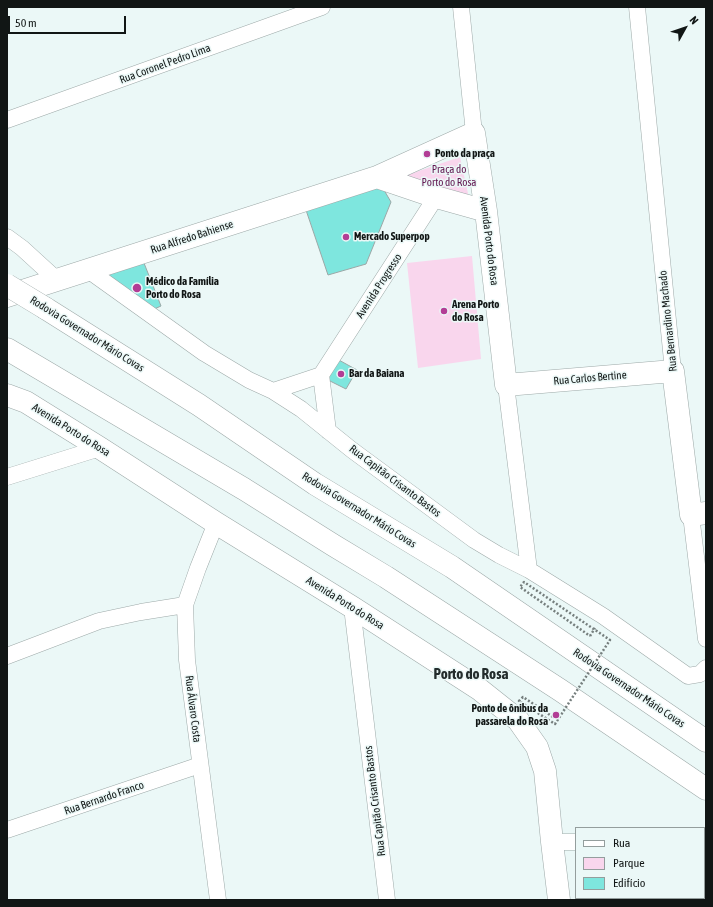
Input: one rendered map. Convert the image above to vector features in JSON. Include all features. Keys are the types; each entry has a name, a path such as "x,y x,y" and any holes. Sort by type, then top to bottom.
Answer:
{"main road":[{"name":"Rua Alfredo Bahiense","path":"7,296 377,177 474,133"},
{"name":"Avenida Porto do Rosa","path":"474,133 486,211 506,385"},
{"path":"377,177 436,197 486,211"},
{"name":"Rodovia Governador Mário Covas","path":"7,285 199,405 315,484 452,567 706,741"},
{"path":"7,349 238,485 386,577 560,690 706,789"},
{"name":"Rua Carlos Bertine","path":"506,385 673,371"},
{"name":"Rua Bernardino Machado","path":"673,371 699,514"},
{"name":"Avenida Porto do Rosa","path":"7,395 26,402 216,523 352,607 479,689 518,720 537,748 544,771 559,900"},
{"path":"386,577 443,628 559,713 706,804"},
{"path":"673,719 706,732"}],"street":[{"name":"Rua Coronel Pedro Lima","path":"7,120 322,7"},
{"name":"Avenida Porto do Rosa","path":"461,7 474,133"},
{"name":"Rua Bernardino Machado","path":"637,7 673,371"},
{"name":"Avenida Progresso","path":"321,375 436,197"},
{"path":"7,237 22,248 57,280"},
{"name":"Rua Capitão Crisanto Bastos","path":"88,270 204,353 249,380 273,391 302,409 352,450 474,540 529,570 609,620 688,676 704,675"},
{"path":"273,391 321,375 328,431"},
{"name":"Avenida Porto do Rosa","path":"506,385 529,570"},
{"path":"7,477 100,448"},
{"name":"Rua Bernardino Machado","path":"699,514 706,636"},
{"name":"Rua Álvaro Costa","path":"216,523 185,605 187,660 218,900"},
{"path":"7,656 99,621 140,612 185,605"},
{"name":"Rua Capitão Crisanto Bastos","path":"352,607 387,900"},
{"name":"Rua Bernardo Franco","path":"7,830 200,765"},
{"path":"552,842 575,842"}],"path":[{"path":"559,713 524,697 519,701 555,724 559,713 585,678 610,640 524,582 520,587 590,636"}],"green space":[{"name":"Praça do Porto do Rosa","path":"460,157 469,198 404,176"},
{"name":"Arena Porto do Rosa","path":"472,256 481,359 418,368 407,263"}],"building":[{"name":"Mercado Superpop","path":"381,185 391,202 366,264 328,275 306,210"},
{"name":"Médico da Família Porto do Rosa","path":"142,258 161,306 150,311 98,270"},
{"name":"Bar da Baiana","path":"337,359 357,370 346,389 326,379"}],"place":[{"name":"Ponto da praça","path":"427,154"},
{"name":"Mercado Superpop","path":"346,237"},
{"name":"Médico da Família Porto do Rosa","path":"137,288"},
{"name":"Arena Porto do Rosa","path":"444,311"},
{"name":"Bar da Baiana","path":"341,374"},
{"name":"Ponto de ônibus da passarela do Rosa","path":"556,715"}],"district":[{"name":"Porto do Rosa","path":"471,674"}]}
